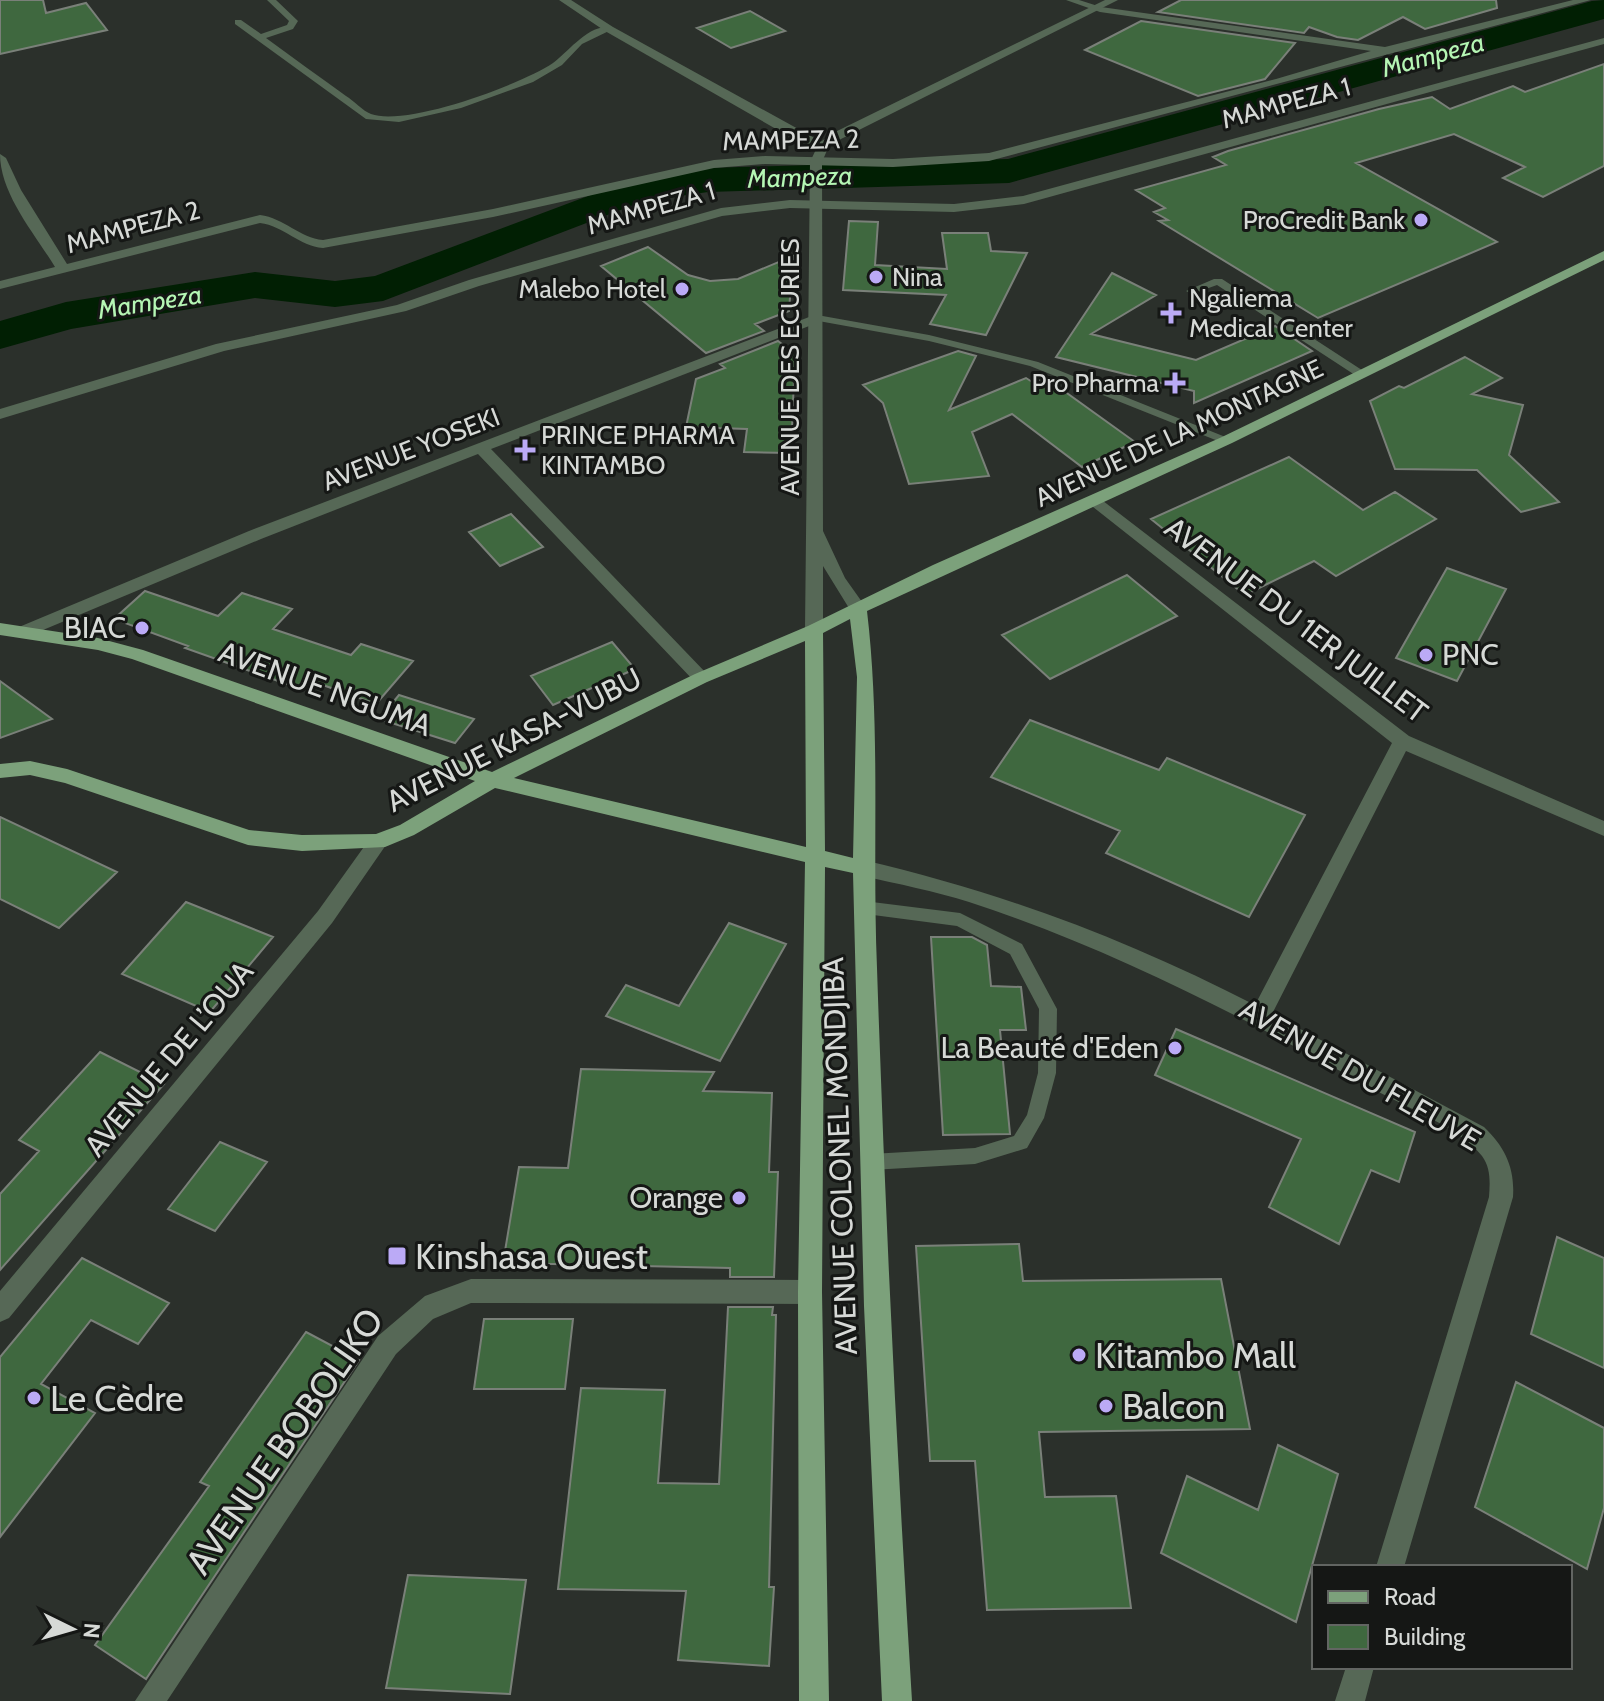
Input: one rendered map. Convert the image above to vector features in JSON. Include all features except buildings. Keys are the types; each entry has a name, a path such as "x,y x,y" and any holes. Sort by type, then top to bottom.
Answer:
{"main road":[{"name":"AVENUE DE LA MONTAGNE","path":"858,609 1227,440 1604,255"},
{"name":"AVENUE KASA-VUBU","path":"0,771 30,768 67,776 248,837 302,843 378,842 407,830 493,780 701,678 858,609"},
{"name":"AVENUE COLONEL MONDJIBA","path":"858,609 867,714 863,868 871,1162 897,1701"},
{"name":"AVENUE NGUMA","path":"0,629 98,644 137,654 493,780 863,868"},
{"name":"AVENUE COLONEL MONDJIBA","path":"814,630 810,1292 814,1701"}],"street":[{"path":"564,0 609,29 808,142 823,146 837,136 1113,0"},
{"name":"MAMPEZA 2","path":"0,285 260,219 279,221 314,244 330,244 493,213 699,166 765,160 816,166 989,157 1280,81 1385,50 1586,0"},
{"name":"MAMPEZA 1","path":"0,414 221,347 401,308 721,212 760,205 817,202 954,208 1024,200 1604,41"},
{"name":"AVENUE DES ECURIES","path":"814,630 816,166 823,146"},
{"path":"0,158 15,190 64,270"},
{"path":"0,192 15,190"},
{"name":"AVENUE YOSEKI","path":"25,631 255,535 817,318"},
{"path":"481,448 701,678"},
{"name":"AVENUE DU 1ER JUILLET","path":"1094,499 1402,741 1604,829"},
{"name":"AVENUE DES ECURIES","path":"815,527 837,579 858,609"},
{"path":"1260,1016 1402,741"},
{"name":"AVENUE DE L’OUA","path":"0,1310 325,917 378,842"},
{"name":"AVENUE DU FLEUVE","path":"863,868 972,894 1212,991 1476,1134 1496,1154 1503,1174 1501,1197 1391,1565"},
{"name":"AVENUE BOBOLIKO","path":"150,1701 387,1345 421,1311 442,1297 471,1291 810,1292"},
{"path":"1350,1701 1359,1669"}],"lane":[{"path":"259,38 290,27 294,21 271,0"},
{"path":"1070,0 1100,9 1385,50"},
{"path":"238,22 369,117 399,119 458,106 530,80 559,63 579,42 609,29"},
{"path":"1192,291 1218,281 1362,374"},
{"path":"817,318 929,338 1034,364 1227,440"},
{"path":"864,908 960,920 1016,949 1048,1009 1047,1073 1035,1118 1020,1142 975,1156 871,1162"}],"waterway":[{"name":"Mampeza","path":"0,335 66,316 255,285 335,294 383,288 636,190 708,180 1009,171 1604,8"}],"place":[{"name":"ProCredit Bank","path":"1421,220"},
{"name":"Nina","path":"876,277"},
{"name":"Malebo Hotel","path":"682,289"},
{"name":"Ngaliema Medical Center","path":"1171,313"},
{"name":"Pro Pharma","path":"1175,383"},
{"name":"PRINCE PHARMA KINTAMBO","path":"525,450"},
{"name":"BIAC","path":"142,628"},
{"name":"PNC","path":"1426,655"},
{"name":"La Beauté d'Eden","path":"1175,1048"},
{"name":"Orange","path":"739,1198"},
{"name":"Kinshasa Ouest","path":"397,1256"},
{"name":"Kitambo Mall","path":"1079,1355"},
{"name":"Le Cèdre","path":"34,1398"},
{"name":"Balcon","path":"1106,1406"}]}
